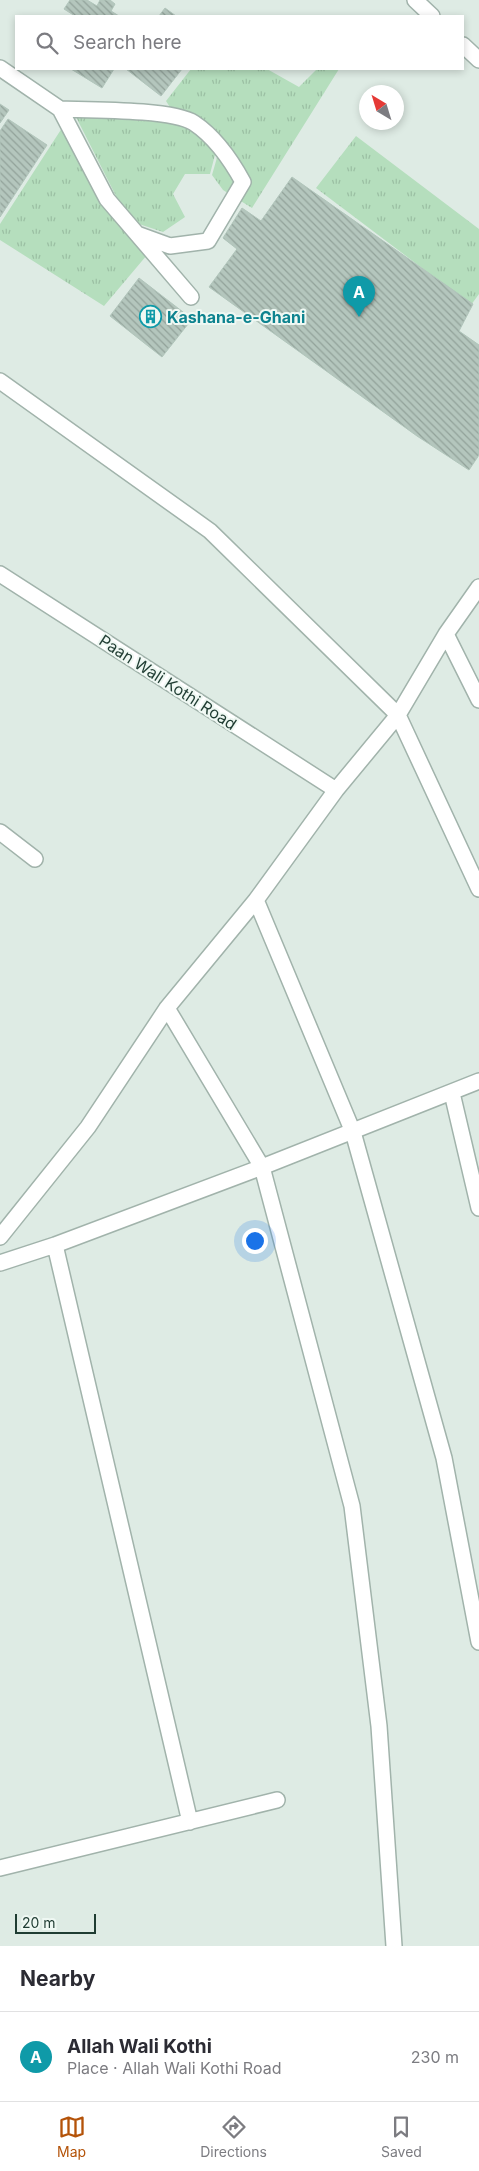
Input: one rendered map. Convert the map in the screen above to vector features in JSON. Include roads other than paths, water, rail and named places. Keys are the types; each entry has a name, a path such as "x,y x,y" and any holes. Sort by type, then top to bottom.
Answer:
{"street":[{"path":"415,0 431,15"},
{"path":"464,45 479,60"},
{"path":"0,68 60,109 107,199 191,297"},
{"path":"60,109 170,115 193,122 210,136 234,164 243,182 208,241 170,246 137,234"},
{"path":"0,381 210,531 398,716 479,889"},
{"name":"Paan Wali Kothi Road","path":"0,574 336,790"},
{"path":"0,1237 88,1127 167,1008 256,900 336,790 398,716 446,634 479,587"},
{"path":"446,634 479,700"},
{"path":"0,832 35,859"},
{"path":"256,900 353,1132 444,1458 479,1642"},
{"path":"167,1008 262,1167 352,1506 379,1726 394,1946"},
{"path":"0,1263 55,1245 262,1167 479,1081"},
{"path":"452,1093 479,1208"},
{"path":"55,1245 190,1822"},
{"path":"0,1868 277,1800"}],"place":[{"name":"Kashana-e-Ghani","path":"151,317"},
{"name":"Allah Wali Kothi","path":"359,317"}]}
